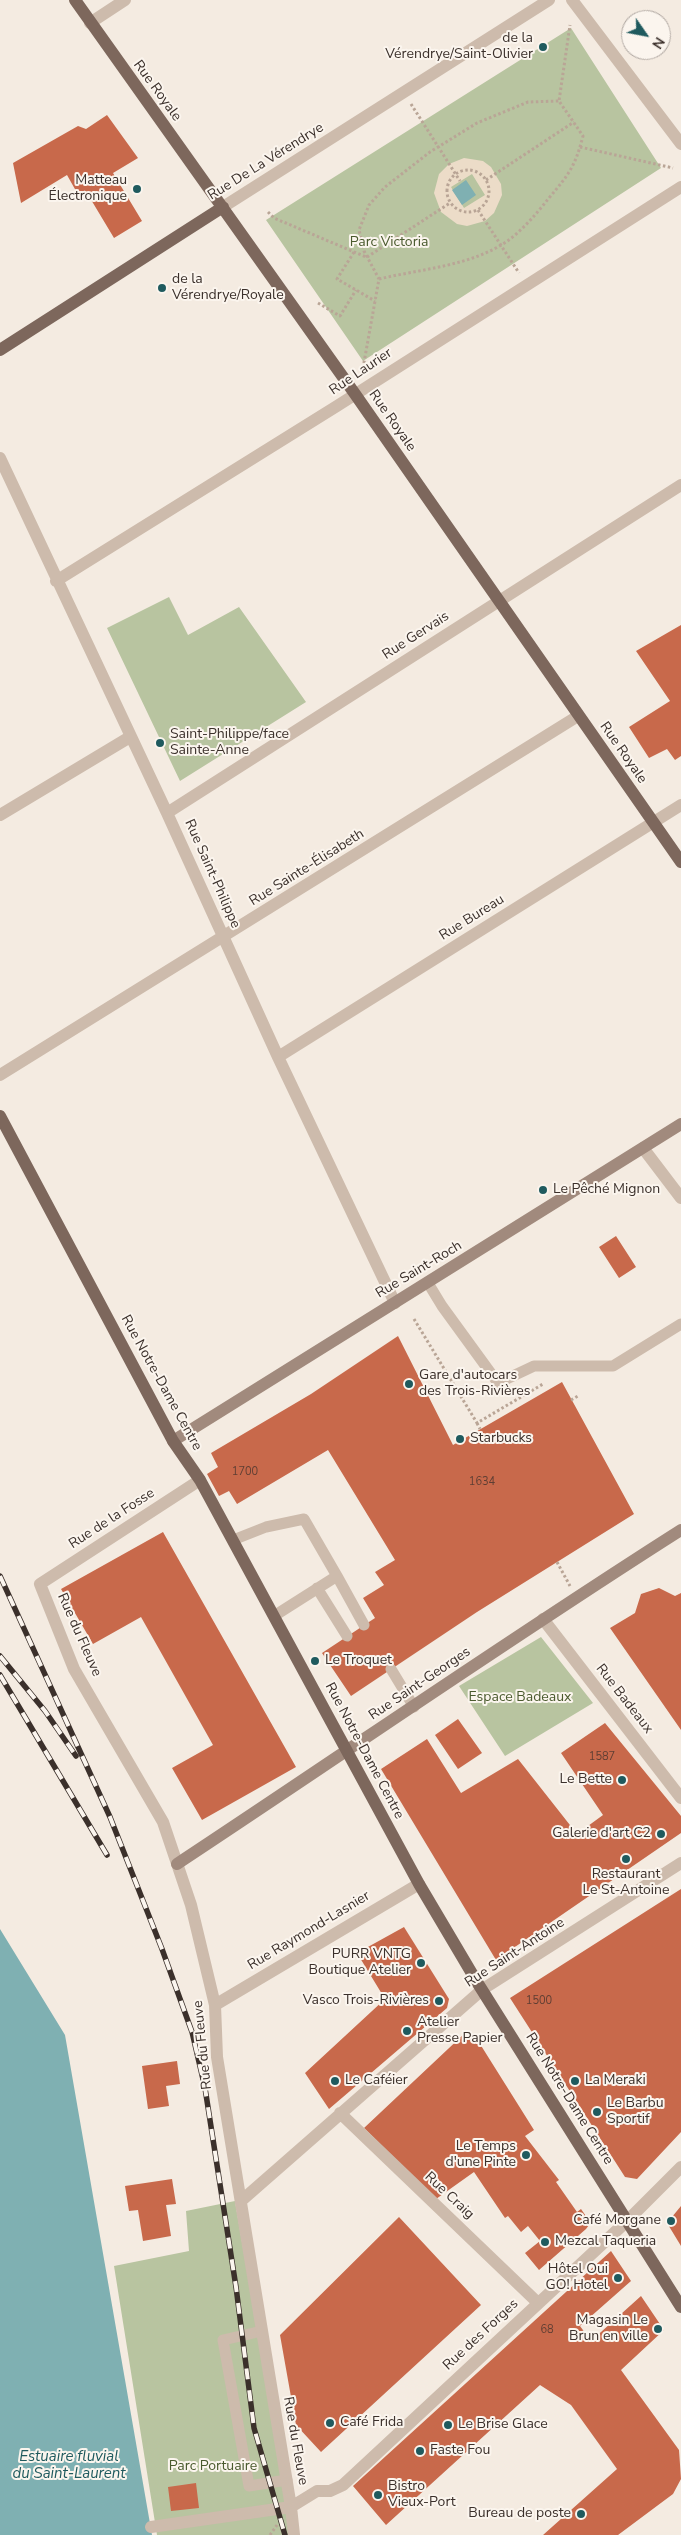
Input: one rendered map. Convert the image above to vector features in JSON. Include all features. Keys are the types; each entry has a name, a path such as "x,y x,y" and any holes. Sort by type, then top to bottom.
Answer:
{"main road":[{"name":"Rue Royale","path":"75,0 355,394 681,862"},
{"name":"Rue De La Vérendrye","path":"0,350 223,207"},
{"name":"Rue Notre-Dame Centre","path":"0,1116 173,1441 200,1480 419,1884 681,2307"}],"street":[{"path":"90,23 125,0"},
{"name":"Rue De La Vérendrye","path":"223,207 549,0"},
{"path":"572,0 681,144"},
{"name":"Rue Laurier","path":"56,581 681,187"},
{"name":"Rue Saint-Philippe","path":"0,458 56,581 167,813 278,1057 395,1303"},
{"name":"Rue Gervais","path":"167,813 681,485"},
{"name":"Rue Sainte-Élisabeth","path":"0,1075 224,938 578,716"},
{"path":"0,815 130,737"},
{"name":"Rue Bureau","path":"278,1057 681,805"},
{"name":"Rue Saint-Roch","path":"173,1441 681,1124"},
{"path":"643,1148 681,1198"},
{"name":"Rue de la Fosse","path":"40,1584 200,1480"},
{"name":"Rue Saint-Georges","path":"177,1864 347,1752 542,1618 681,1530"},
{"name":"Rue du Fleuve","path":"40,1584 74,1669 163,1822 191,1905 215,2005 217,2057 287,2480 294,2535"},
{"name":"Rue Badeaux","path":"542,1618 681,1798"},
{"name":"Rue Saint-Antoine","path":"241,2201 483,1989 681,1863"},
{"name":"Rue Raymond-Lasnier","path":"215,2005 419,1884"},
{"name":"Rue Craig","path":"340,2113 538,2302"},
{"name":"Rue des Forges","path":"291,2507 317,2491 336,2489 348,2480 626,2221 681,2167"},
{"path":"150,2527 291,2507"}],"lane":[{"path":"428,1283 442,1306 498,1383 534,1366 614,1366 681,1324"},
{"path":"233,1540 266,1527 304,1519 364,1625"},
{"path":"274,1616 337,1576"},
{"path":"317,1588 347,1636"},
{"path":"391,1669 414,1706"},
{"path":"262,2331 223,2340 249,2486 287,2480"}],"path":[{"path":"379,279 447,265 480,255 506,242 539,211 574,167 583,136 559,101 571,22"},
{"path":"404,93 460,181"},
{"path":"363,368 379,279 367,257 359,230 369,205 385,187 438,147 477,123 528,102 559,101"},
{"path":"486,180 574,122"},
{"path":"580,147 673,168"},
{"path":"462,170 476,171 486,180 489,186 488,199 478,210 460,211 450,203 446,190 455,173 462,170"},
{"path":"367,257 450,203"},
{"path":"478,210 526,284"},
{"path":"268,212 274,218 367,257"},
{"path":"354,252 337,279 375,301"},
{"path":"318,303 340,316 356,290"},
{"path":"414,1319 480,1429"},
{"path":"477,1423 543,1384"},
{"path":"571,1400 578,1396"},
{"path":"557,1562 576,1596"}],"green space":[{"name":"Parc Victoria","path":"571,28 661,168 363,361 266,220"},
{"path":"169,597 188,635 239,607 306,702 180,781 107,628"},
{"name":"Espace Badeaux","path":"541,1637 593,1703 505,1756 459,1686"},
{"name":"Parc Portuaire","path":"235,2201 292,2535 157,2535 114,2266 189,2251 186,2211"}],"shaded area":[{"path":"464,158 483,161 491,167 501,184 502,195 494,213 485,221 467,226 457,224 441,212 434,193 439,174 449,164","holes":["472,174 485,195 464,208 451,187"]}],"water":[{"path":"466,180 476,195 462,205 452,190"},
{"name":"Estuaire fluvial du Saint-Laurent","path":"0,1929 65,2035 152,2535 0,2535"}],"building":[{"path":"107,115 138,158 113,173 142,221 114,238 87,193 80,198 67,175 21,203 13,163 78,126 86,129"},
{"path":"681,625 681,756 675,760 667,749 649,758 629,727 670,701 636,651"},
{"path":"616,1236 636,1267 619,1278 599,1247"},
{"path":"398,1336 453,1445 562,1382 634,1514 477,1612 351,1696 322,1653 375,1618 363,1598 384,1585 375,1572 395,1560 328,1450 237,1504 229,1491 219,1496 207,1474 218,1467 211,1453 311,1394"},
{"path":"163,1532 296,1767 202,1820 172,1768 213,1745 141,1617 93,1644 61,1589"},
{"path":"659,1588 675,1596 681,1593 681,1730 610,1628 635,1613 641,1594"},
{"path":"458,1719 482,1753 458,1769 435,1735"},
{"path":"605,1723 681,1816 681,1833 496,1960 381,1769 427,1739 461,1793 518,1759 577,1834 603,1815 561,1753"},
{"path":"681,1889 681,2132 637,2179 625,2177 510,1998"},
{"path":"404,1927 449,1999 447,2008 329,2109 305,2073 385,1999 357,1953"},
{"path":"465,2033 475,2036 534,2130 525,2136 559,2180 556,2182 577,2212 581,2209 588,2219 589,2225 586,2229 539,2270 525,2253 540,2241 528,2226 521,2232 508,2216 505,2218 474,2172 436,2199 364,2128"},
{"path":"177,2061 180,2084 166,2086 169,2106 148,2109 142,2066"},
{"path":"172,2179 176,2204 166,2205 171,2236 143,2241 138,2210 129,2211 125,2186"},
{"path":"681,2206 681,2246 667,2223"},
{"path":"399,2217 481,2305 321,2452 296,2425 280,2335"},
{"path":"611,2251 631,2281 580,2326 591,2341 641,2296 664,2330 621,2370 679,2450 681,2479 673,2494 618,2535 543,2535 617,2469 571,2405 540,2385 386,2525 353,2486"},
{"path":"196,2483 199,2508 171,2511 168,2487"}],"railway":[{"path":"0,1576 110,1817 162,1949 192,2032 205,2088 236,2287 254,2428 285,2535"},
{"path":"0,1656 45,1711 76,1756"},
{"path":"0,1675 107,1855"}],"place":[{"name":"de la Vérendrye/Saint-Olivier","path":"543,47"},
{"name":"Matteau Électronique","path":"137,189"},
{"name":"de la Vérendrye/Royale","path":"162,288"},
{"name":"Saint-Philippe/face Sainte-Anne","path":"160,743"},
{"name":"Le Pêché Mignon","path":"543,1190"},
{"name":"Gare d'autocars des Trois-Rivières","path":"409,1384"},
{"name":"Starbucks","path":"460,1439"},
{"name":"Le Troquet","path":"315,1661"},
{"name":"Le Bette","path":"622,1780"},
{"name":"Galerie d'art C2","path":"661,1834"},
{"name":"Restaurant Le St-Antoine","path":"626,1859"},
{"name":"PURR VNTG Boutique Atelier","path":"421,1963"},
{"name":"Vasco Trois-Rivières","path":"439,2001"},
{"name":"Atelier Presse Papier","path":"407,2031"},
{"name":"Le Caféier","path":"335,2081"},
{"name":"La Meraki","path":"575,2081"},
{"name":"Le Barbu Sportif","path":"597,2112"},
{"name":"Le Temps d'une Pinte","path":"526,2155"},
{"name":"Café Morgane","path":"671,2221"},
{"name":"Mezcal Taqueria","path":"545,2242"},
{"name":"Hôtel Oui GO! Hotel","path":"618,2278"},
{"name":"Magasin Le Brun en ville","path":"658,2329"},
{"name":"Café Frida","path":"330,2423"},
{"name":"Le Brise Glace","path":"448,2425"},
{"name":"Faste Fou","path":"420,2451"},
{"name":"Bistro Vieux-Port","path":"378,2495"},
{"name":"Bureau de poste","path":"581,2514"}]}
